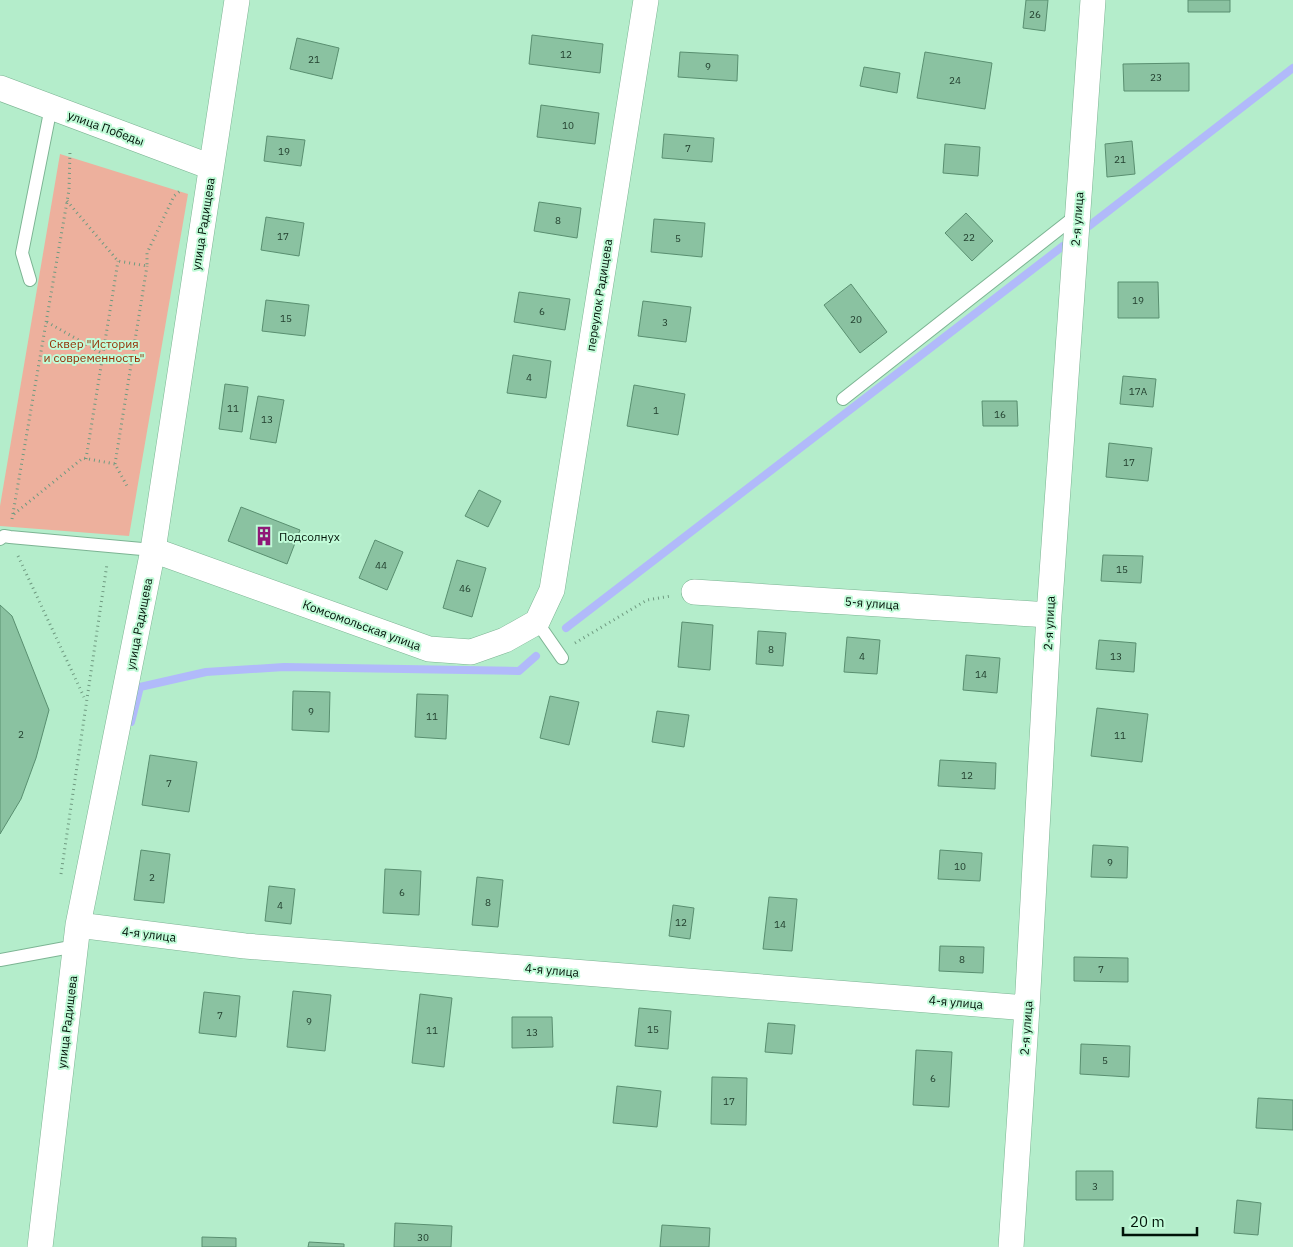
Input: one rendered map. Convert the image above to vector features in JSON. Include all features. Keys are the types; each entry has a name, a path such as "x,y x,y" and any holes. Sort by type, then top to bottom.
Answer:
{"street":[{"name":"улица Радищева","path":"40,1247 77,936 153,550 236,0"},
{"name":"переулок Радищева","path":"537,622 552,590 646,0"},
{"name":"2-я улица","path":"1012,1247 1049,615 1093,0"},
{"name":"улица Победы","path":"0,88 211,167"},
{"name":"Комсомольская улица","path":"153,550 430,649 471,652 505,640 537,622"},
{"name":"5-я улица","path":"694,592 1049,615"},
{"name":"4-я улица","path":"77,936 245,946 1027,1008"}],"lane":[{"path":"30,280 22,253 51,107"},
{"path":"843,399 1077,215"},
{"path":"5,538 153,550"},
{"path":"537,622 560,655"},
{"path":"0,960 77,936"}],"path":[{"path":"70,150 69,190 47,322 13,515 5,538 84,697"},
{"path":"127,486 115,464 147,266 147,253 174,196 180,190"},
{"path":"67,201 118,261 147,266"},
{"path":"86,459 118,261"},
{"path":"47,322 103,354"},
{"path":"13,515 83,458 115,464"},
{"path":"60,882 110,546"},
{"path":"560,655 647,600 694,592"}],"green space":[{"name":"Сквер \"История и современность\"","path":"60,154 188,194 129,536 0,526 0,506"}],"building":[{"path":"1026,0 1048,0 1045,31 1023,28"},
{"path":"1188,0 1230,0 1230,12 1188,12"},
{"path":"532,35 603,44 600,73 529,64"},
{"path":"297,38 339,48 332,79 290,69"},
{"path":"680,52 738,55 737,81 678,77"},
{"path":"925,52 992,63 985,109 917,98"},
{"path":"1189,63 1189,91 1124,91 1123,64"},
{"path":"864,67 900,73 897,93 860,86"},
{"path":"541,105 599,113 595,144 537,137"},
{"path":"664,134 714,138 712,162 662,158"},
{"path":"267,136 305,140 301,166 264,161"},
{"path":"1132,141 1135,174 1107,177 1105,144"},
{"path":"945,144 980,147 978,176 943,173"},
{"path":"539,202 581,208 577,238 534,231"},
{"path":"966,213 993,241 972,261 945,233"},
{"path":"266,217 304,223 299,256 261,250"},
{"path":"654,219 705,223 702,257 651,252"},
{"path":"1118,282 1158,282 1159,318 1118,318"},
{"path":"851,284 887,332 860,353 824,305"},
{"path":"519,292 570,299 565,330 514,322"},
{"path":"266,300 309,305 305,336 262,331"},
{"path":"643,301 691,307 686,342 638,336"},
{"path":"513,355 551,361 546,398 507,393"},
{"path":"1123,376 1156,379 1153,407 1120,404"},
{"path":"225,384 248,387 242,432 219,429"},
{"path":"634,385 685,394 678,435 627,426"},
{"path":"258,396 284,400 276,443 250,439"},
{"path":"982,401 1017,401 1018,426 983,426"},
{"path":"1109,443 1152,448 1148,481 1106,477"},
{"path":"479,490 501,501 488,527 465,516"},
{"name":"Подсолнух","path":"241,507 300,530 287,564 228,541"},
{"path":"375,540 403,552 387,590 359,578"},
{"path":"1103,555 1143,556 1141,583 1101,581"},
{"path":"457,560 486,568 472,617 443,608"},
{"path":"0,605 12,616 49,710 36,758 21,799 0,834"},
{"path":"682,622 713,625 710,670 678,667"},
{"path":"758,631 786,633 783,666 756,664"},
{"path":"847,637 880,640 877,674 844,672"},
{"path":"1099,640 1136,643 1134,672 1096,669"},
{"path":"966,655 1000,658 997,693 963,690"},
{"path":"293,691 330,692 329,732 292,730"},
{"path":"417,694 448,695 446,739 415,737"},
{"path":"550,696 579,702 569,745 540,738"},
{"path":"1097,708 1148,714 1142,762 1091,756"},
{"path":"657,711 689,715 684,747 652,742"},
{"path":"150,755 197,762 189,812 142,805"},
{"path":"940,760 996,763 995,789 938,786"},
{"path":"1093,845 1128,847 1127,878 1091,877"},
{"path":"141,850 170,854 164,903 134,900"},
{"path":"940,850 982,853 980,881 938,879"},
{"path":"385,869 421,871 419,915 383,913"},
{"path":"477,877 503,880 498,927 472,925"},
{"path":"269,886 295,889 291,924 265,921"},
{"path":"769,897 797,899 792,951 763,949"},
{"path":"673,905 694,908 690,939 669,936"},
{"path":"940,946 984,947 983,973 939,971"},
{"path":"1074,957 1128,958 1128,982 1074,981"},
{"path":"293,991 331,995 325,1051 287,1047"},
{"path":"204,992 240,996 236,1037 199,1033"},
{"path":"420,994 452,998 444,1067 412,1063"},
{"path":"639,1008 671,1011 668,1049 635,1046"},
{"path":"512,1017 552,1017 553,1047 512,1048"},
{"path":"768,1023 795,1025 792,1054 765,1052"},
{"path":"1081,1044 1130,1046 1129,1077 1080,1074"},
{"path":"916,1050 952,1052 949,1107 913,1105"},
{"path":"712,1077 747,1078 746,1125 711,1124"},
{"path":"617,1086 661,1091 657,1127 613,1123"},
{"path":"1258,1098 1293,1100 1293,1130 1256,1128"},
{"path":"1076,1171 1113,1171 1113,1200 1076,1200"},
{"path":"1237,1200 1261,1203 1258,1235 1234,1233"},
{"path":"395,1223 452,1226 451,1247 394,1247"},
{"path":"662,1225 710,1228 709,1247 660,1247"},
{"path":"202,1237 236,1238 236,1247 202,1247"},
{"path":"309,1242 344,1244 344,1247 308,1247"}],"waterway":[{"path":"1089,226 1293,68"},
{"path":"566,628 1063,246"},
{"path":"131,722 140,687 206,672 284,667 519,671 536,656"}],"place":[{"name":"Подсолнух","path":"264,536"}]}
